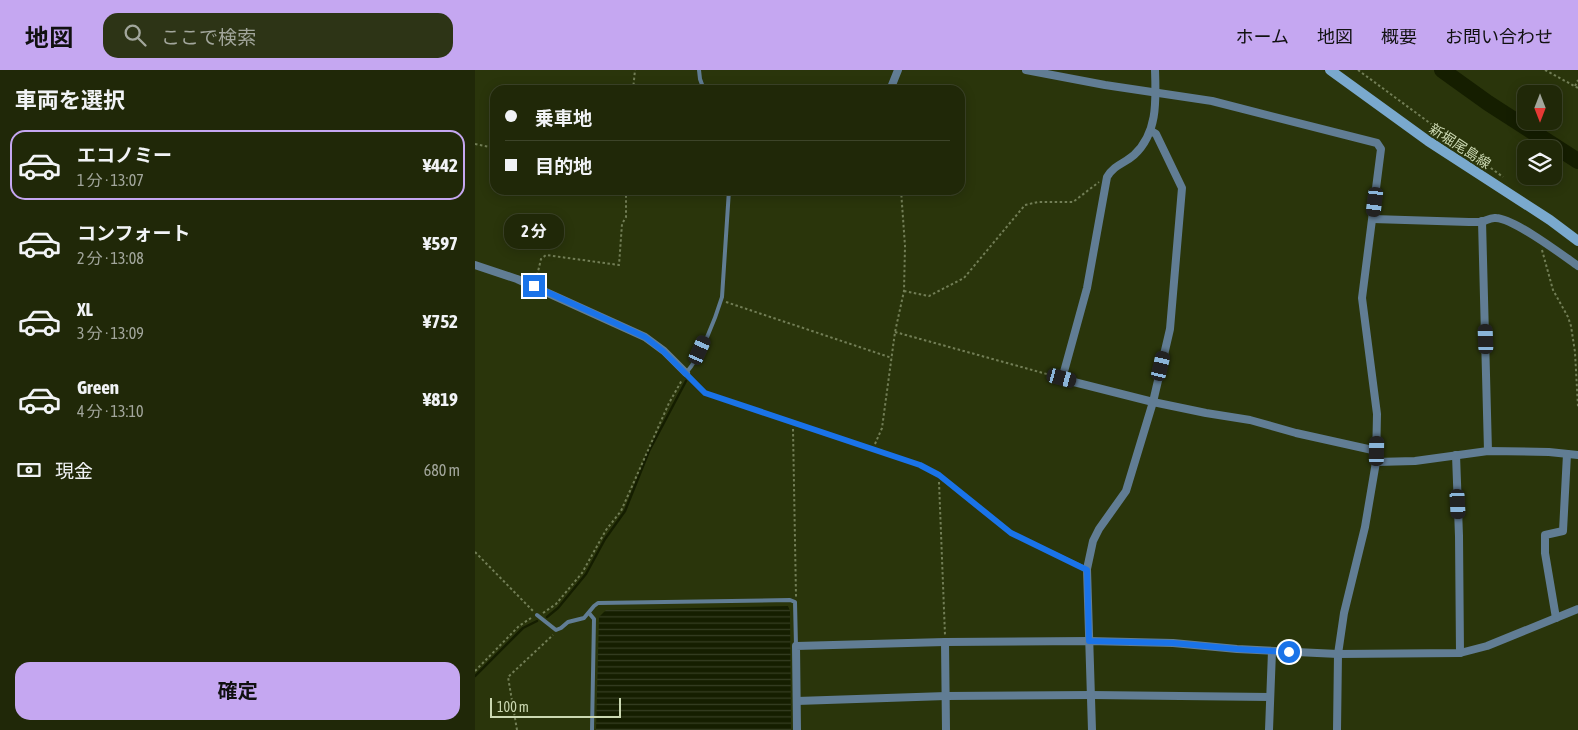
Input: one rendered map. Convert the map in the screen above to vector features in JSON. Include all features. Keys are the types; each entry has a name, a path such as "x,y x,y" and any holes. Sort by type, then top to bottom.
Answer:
{"main road":[{"name":"新堀尾島線","path":"1331,70 1428,141 1577,238"}],"street":[{"path":"892,85 898,70"},
{"path":"1026,70 1105,85 1212,101 1377,143 1381,149 1362,298 1377,414 1377,451 1365,527 1344,613 1338,654 1337,730"},
{"path":"1155,70 1156,97 1151,131 1134,155 1113,168 1107,177 1087,288 1062,378 1153,402 1250,420 1296,433 1377,451"},
{"path":"1092,730 1087,570 1093,541 1099,529 1126,491 1153,402 1170,329 1182,188 1156,134 1151,131"},
{"path":"1373,219 1482,222 1490,218 1505,220 1541,240 1578,266"},
{"path":"1482,222 1488,451"},
{"path":"475,265 534,286 645,337 686,373"},
{"path":"1376,462 1415,461 1488,451 1530,451 1578,455"},
{"path":"1556,618 1545,553 1545,535 1563,531 1567,454"},
{"path":"1456,455 1460,653"},
{"path":"797,730 796,646 1089,641 1173,643 1338,654 1460,653 1487,646 1578,609"},
{"path":"945,642 947,730"},
{"path":"1269,730 1272,651"},
{"path":"797,702 946,696 1270,697"}],"lane":[{"path":"699,70 702,85"},
{"path":"729,195 721,300 693,364 686,373 705,393 920,465 939,475 1011,533 1087,570"},
{"path":"537,615 556,630 568,622 584,618 598,603 790,600 795,602 796,646"},
{"path":"589,613 593,619 592,730"}],"path":[{"path":"634,85 635,70"},
{"path":"1358,70 1493,170"},
{"path":"1545,70 1578,88"},
{"path":"1575,86 1578,80"},
{"path":"475,144 490,147"},
{"path":"904,291 929,296 963,278 1025,205 1038,202 1073,202 1099,181 1107,177"},
{"path":"534,286 541,259 546,255 619,265 622,224 626,217 627,195"},
{"path":"873,448 882,428 895,332 904,291 905,246 901,195"},
{"path":"1541,240 1543,258 1553,290 1568,317 1572,331 1578,407"},
{"path":"721,300 892,358"},
{"path":"895,332 1062,378"},
{"path":"475,671 526,620 549,610 556,604 582,573 606,530 621,511 669,403 686,373"},
{"path":"793,422 795,602"},
{"path":"939,475 945,642"},
{"path":"475,552 537,615"},
{"path":"517,730 508,677 556,630"}],"shaded area":[{"path":"788,606 790,611 791,730 596,730 599,617 606,610"}],"waterway":[{"path":"1442,70 1488,103 1578,161"},
{"path":"547,617 558,608 586,574 605,539 625,511 649,451 686,381"},
{"path":"475,676 523,628 537,621"}],"route":[{"path":"534,286 645,337 663,351 705,393 873,448 920,465 939,475 1011,533 1087,570 1089,641 1173,643 1289,652"}]}
